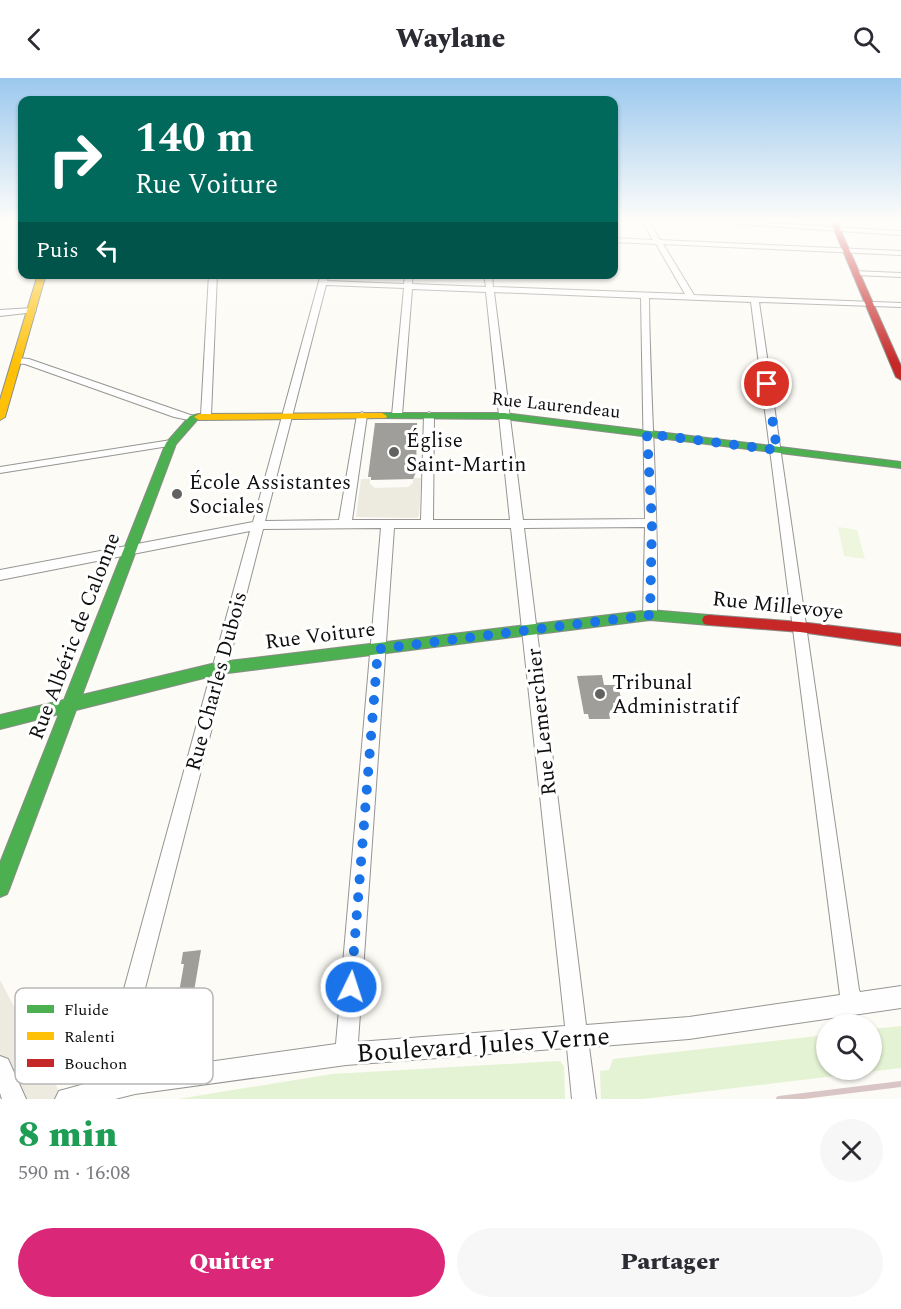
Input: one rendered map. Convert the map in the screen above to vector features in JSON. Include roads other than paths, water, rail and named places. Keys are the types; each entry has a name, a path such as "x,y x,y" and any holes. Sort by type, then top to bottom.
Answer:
{"street":[{"path":"674,268 691,297"},
{"path":"853,268 901,377"},
{"path":"856,273 901,275"},
{"path":"0,417 41,279"},
{"path":"17,361 26,361 178,415 200,417 212,333 213,279"},
{"path":"324,279 408,286 901,305"},
{"name":"Rue Charles Dubois","path":"135,988 324,279"},
{"path":"397,415 409,279"},
{"name":"Rue Lemerchier","path":"489,279 584,1099"},
{"path":"645,295 647,434 652,523 650,615"},
{"path":"755,300 849,990 854,1005"},
{"path":"0,314 32,310"},
{"path":"345,524 362,415"},
{"path":"427,524 429,415"},
{"name":"Rue Laurendeau","path":"200,417 504,416 901,465"},
{"name":"Rue Albéric de Calonne","path":"0,887 171,443 200,417"},
{"path":"0,471 171,443"},
{"path":"0,575 258,525 652,523"},
{"path":"346,1054 388,524"},
{"name":"Rue Millevoye","path":"650,615 800,627 901,640"},
{"name":"Rue Voiture","path":"0,722 220,668 650,615"},
{"name":"Boulevard Jules Verne","path":"213,1073 346,1054 689,1028 901,998"},
{"path":"0,1067 14,1099"},
{"name":"Rue Charles Dubois","path":"108,1088 109,1084"},
{"name":"Boulevard Jules Verne","path":"67,1099 108,1088 136,1084"}],"railway":[{"path":"779,1099 901,1084"}],"place":[{"name":"Église Saint-Martin","path":"394,452"},
{"name":"École Assistantes Sociales","path":"177,494"},
{"name":"Tribunal Administratif","path":"600,694"}]}
